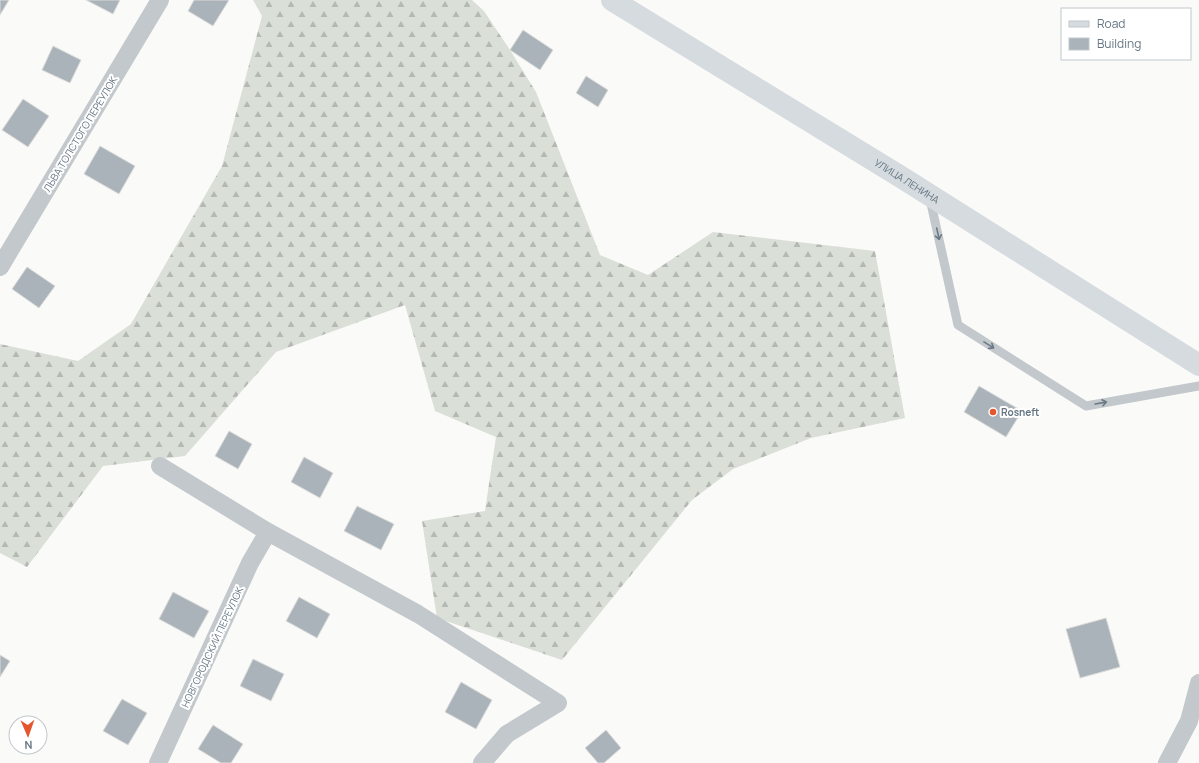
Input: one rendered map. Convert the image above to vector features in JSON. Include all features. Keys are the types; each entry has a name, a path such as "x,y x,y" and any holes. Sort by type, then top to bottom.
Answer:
{"main road":[{"name":"УЛИЦА ЛЕНИНА","path":"612,0 1199,365"}],"street":[{"name":"ЛЬВА ТОЛСТОГО ПЕРЕУЛОК","path":"0,267 160,0"},
{"path":"160,466 268,532 418,614 558,703 507,734 482,763"},
{"name":"НОВГОРОДСКИЙ ПЕРЕУЛОК","path":"158,763 250,563 268,532"},
{"path":"1167,763 1189,721 1199,684"}],"lane":[{"path":"929,196 958,325 1086,406 1199,386"}],"green space":[{"path":"253,0 472,0 484,11 536,92 600,255 648,275 713,232 875,251 905,418 811,438 733,469 692,500 562,660 437,618 422,521 485,511 496,437 435,411 405,305 276,352 185,456 103,466 27,567 0,553 0,344 78,361 131,324 222,166 262,16"}],"building":[{"path":"0,0 9,0 0,15"},
{"path":"86,0 120,0 113,14"},
{"path":"194,0 229,0 213,26 188,11"},
{"path":"523,30 553,50 540,70 510,50"},
{"path":"53,46 81,60 70,83 42,70"},
{"path":"586,76 608,90 598,107 576,93"},
{"path":"23,99 49,116 28,147 2,130"},
{"path":"100,146 135,166 119,194 84,174"},
{"path":"27,267 55,286 39,308 12,289"},
{"name":"Rosneft","path":"979,386 1022,411 1006,437 964,412"},
{"path":"229,431 252,444 238,469 215,456"},
{"path":"304,457 333,473 320,498 291,482"},
{"path":"357,506 394,524 381,550 344,531"},
{"path":"173,592 209,611 194,638 159,619"},
{"path":"299,597 330,614 317,638 286,621"},
{"path":"1106,618 1120,667 1080,678 1066,629"},
{"path":"0,655 10,661 0,677"},
{"path":"253,659 284,674 271,701 240,686"},
{"path":"461,682 492,700 476,729 445,712"},
{"path":"122,699 147,713 128,745 103,731"},
{"path":"213,725 243,744 231,763 221,763 198,749"},
{"path":"606,730 621,748 604,763 598,763 585,748"}],"place":[{"name":"Rosneft","path":"993,412"}]}
